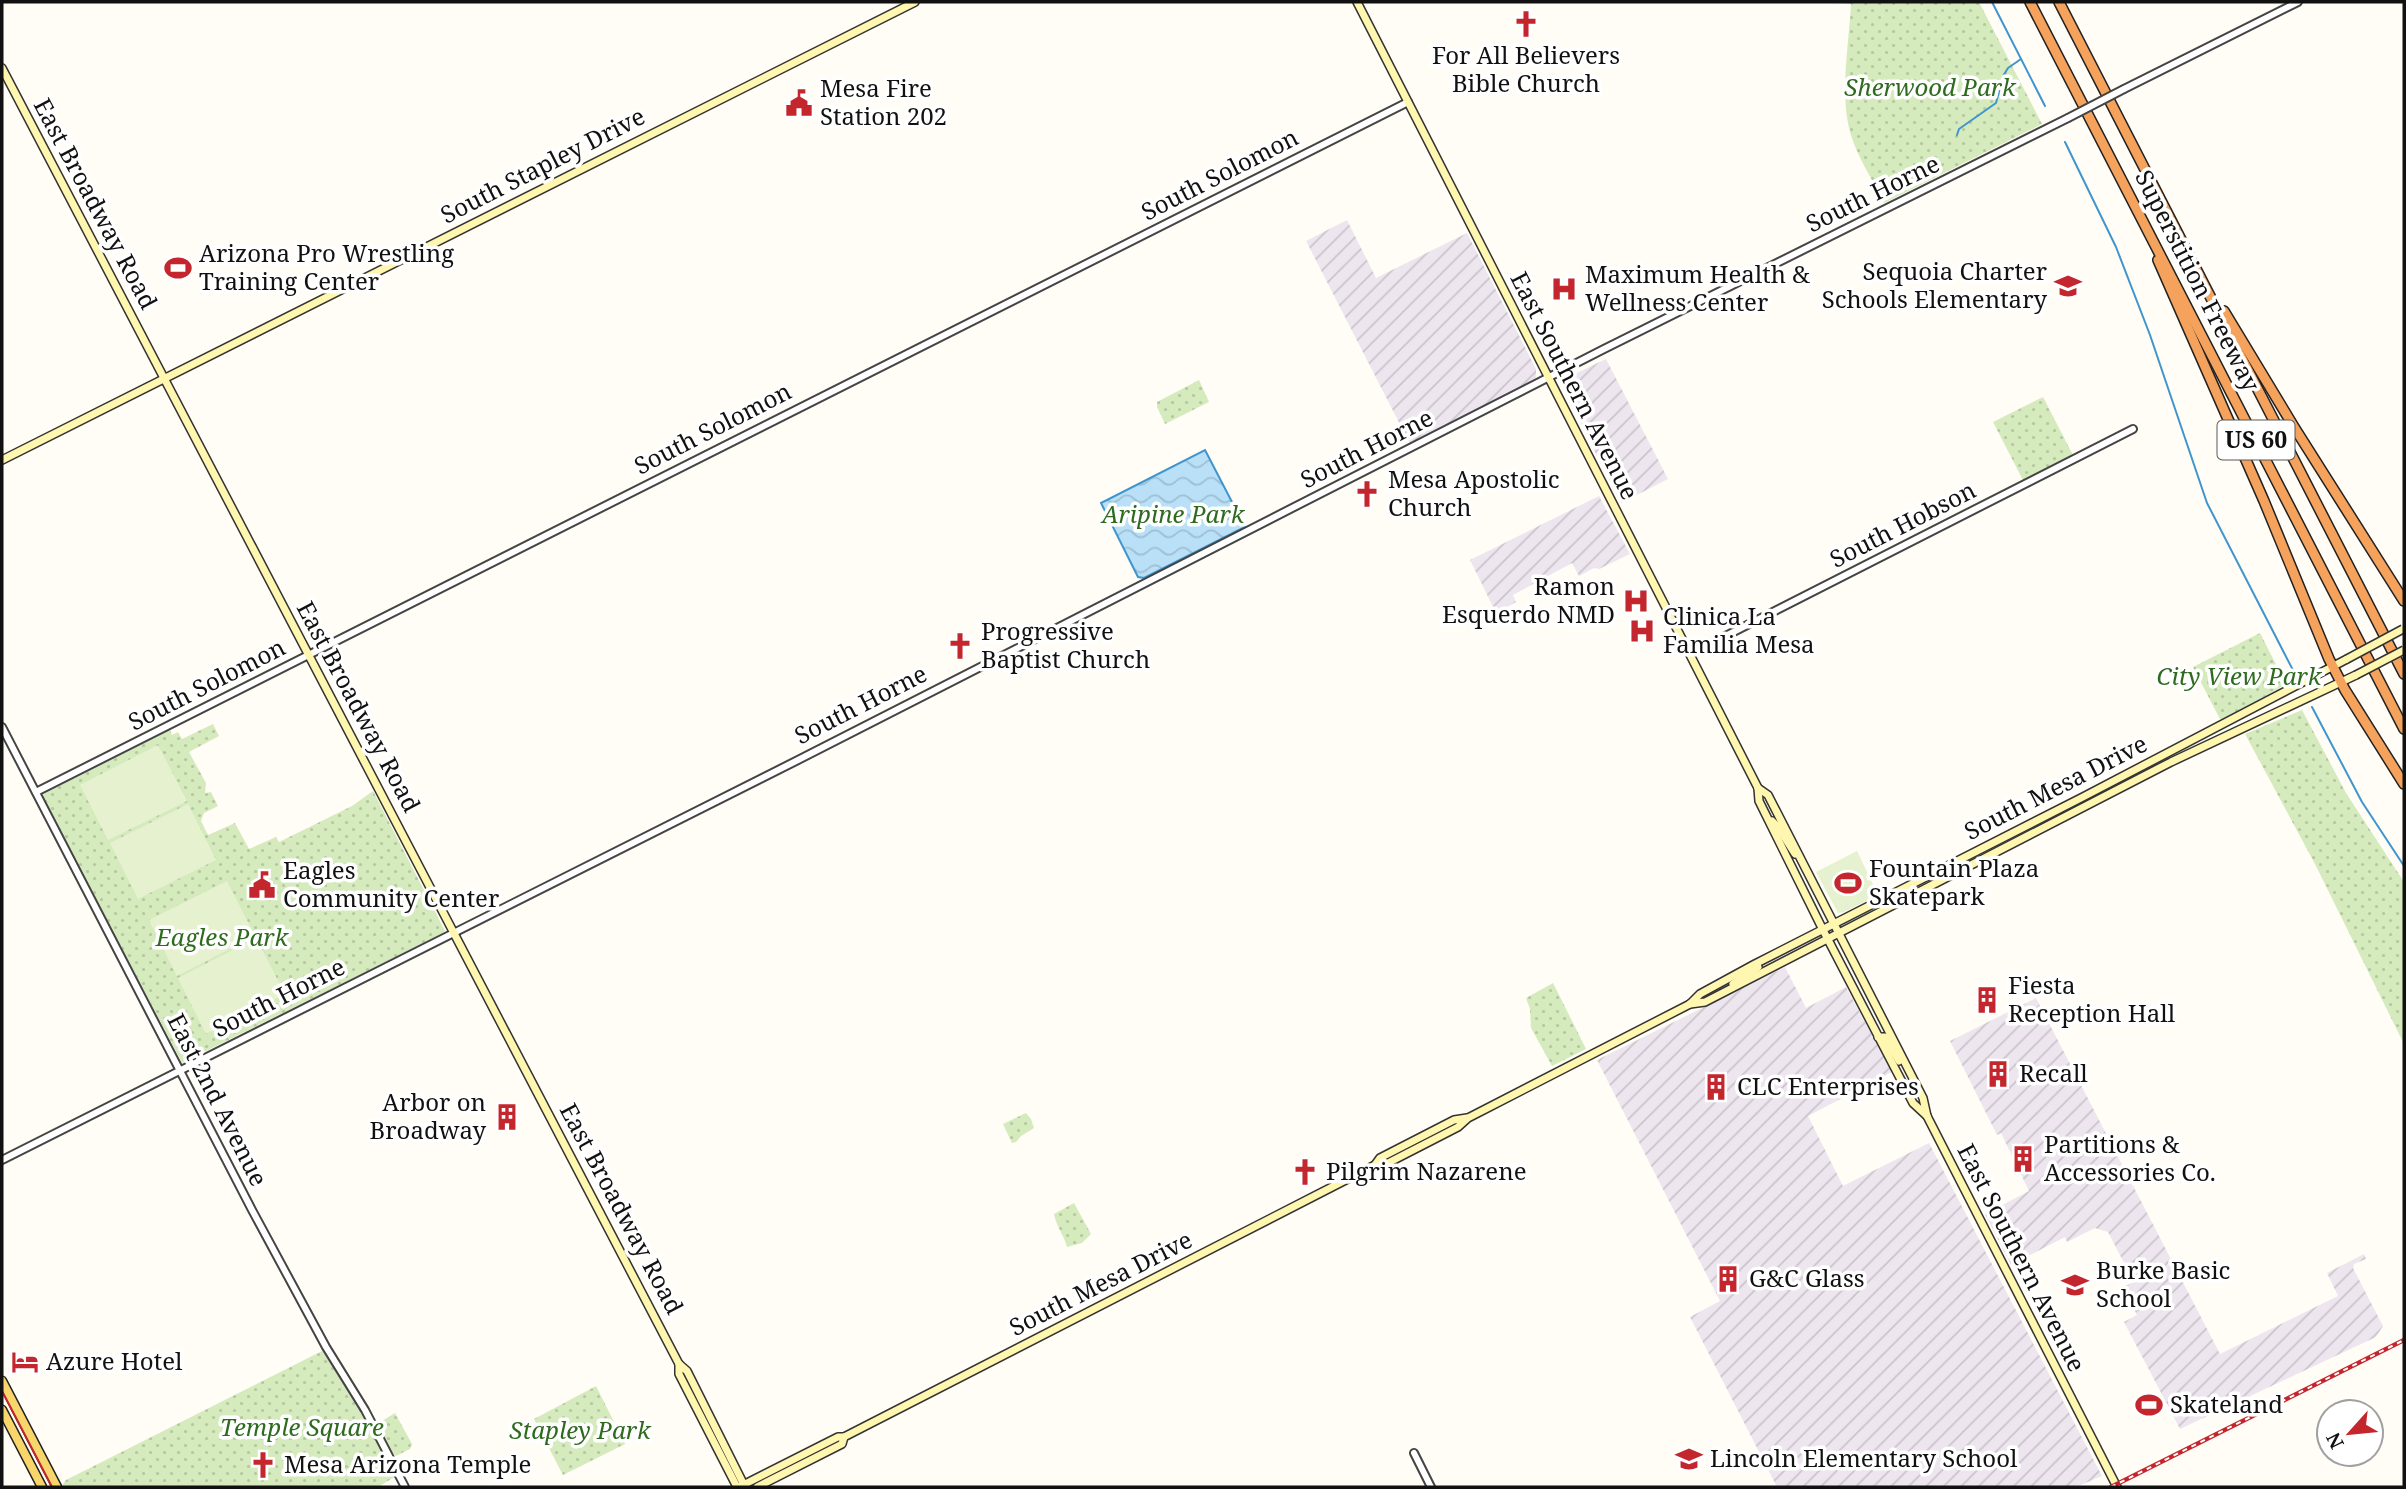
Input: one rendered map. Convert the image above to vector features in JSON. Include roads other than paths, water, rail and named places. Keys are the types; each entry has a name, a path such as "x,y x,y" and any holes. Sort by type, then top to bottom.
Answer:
{"highway":[{"name":"Superstition Freeway","path":"2030,2 2404,729"},
{"name":"Superstition Freeway","path":"2059,2 2404,674"},
{"path":"2108,150 2205,365 2332,665 2404,784"},
{"path":"2172,223 2264,379 2404,601"}],"main road":[{"name":"South Stapley Drive","path":"2,460 915,2"},
{"name":"East Southern Avenue","path":"1357,2 1758,788 1759,801 1828,940 1913,1103 1927,1116"},
{"name":"East Broadway Road","path":"2,68 679,1364 679,1374 741,1487"},
{"name":"South Mesa Drive","path":"741,1487 1376,1165 1380,1158 1454,1120 1468,1118 1690,1004 1700,994 1765,959 2083,797 2403,629"},
{"name":"South Mesa Drive","path":"1690,1004 1704,1002 1729,990 2161,767 2341,683 2404,650"},
{"name":"East Southern Avenue","path":"1758,788 1768,795 1835,923 1923,1098 1927,1116 2116,1487"},
{"path":"1767,817 1778,827 1795,855 1801,858"},
{"path":"1729,990 1765,959"},
{"path":"1878,1037 1885,1037 1905,1070 1911,1074"},
{"path":"2,1381 57,1487"},
{"path":"2,1410 42,1487"},
{"name":"South Mesa Drive","path":"757,1487 842,1444 844,1437"}],"street":[{"name":"South Horne","path":"2,1160 2298,2"},
{"name":"South Solomon","path":"36,792 1408,102"},
{"name":"South Hobson","path":"1690,654 2133,429"},
{"name":"East 2nd Avenue","path":"2,727 292,1284 326,1347 362,1405 405,1487"},
{"path":"1414,1453 1432,1487"}],"water":[{"name":"Aripine Park","path":"1205,450 1245,527 1144,578 1138,577 1101,503"}],"waterway":[{"path":"1992,2 2045,106"},
{"path":"1957,135 1959,129 1996,103 2003,76 2008,68 2021,59"},
{"path":"2065,142 2116,247 2150,335 2207,503 2296,676"},
{"path":"2312,707 2362,802 2404,866"}],"tram line":[{"path":"2,1391 52,1487"}],"railway":[{"path":"2111,1487 2404,1340"}],"place":[{"name":"For All Believers Bible Church","path":"1526,24"},
{"name":"Mesa Fire Station 202","path":"799,103"},
{"name":"Arizona Pro Wrestling Training Center","path":"178,268"},
{"name":"Sequoia Charter Schools Elementary","path":"2068,286"},
{"name":"Maximum Health & Wellness Center","path":"1564,289"},
{"name":"Mesa Apostolic Church","path":"1367,494"},
{"name":"Ramon Esquerdo NMD","path":"1636,601"},
{"name":"Clinica La Familia Mesa","path":"1642,631"},
{"name":"Progressive Baptist Church","path":"960,646"},
{"name":"Fountain Plaza Skatepark","path":"1848,883"},
{"name":"Eagles Community Center","path":"262,885"},
{"name":"Fiesta Reception Hall","path":"1987,1000"},
{"name":"Recall","path":"1998,1074"},
{"name":"CLC Enterprises","path":"1716,1087"},
{"name":"Arbor on Broadway","path":"507,1117"},
{"name":"Partitions & Accessories Co.","path":"2023,1159"},
{"name":"Pilgrim Nazarene","path":"1305,1172"},
{"name":"G&C Glass","path":"1728,1279"},
{"name":"Burke Basic School","path":"2075,1285"},
{"name":"Azure Hotel","path":"25,1362"},
{"name":"Skateland","path":"2149,1405"},
{"name":"Lincoln Elementary School","path":"1689,1459"},
{"name":"Mesa Arizona Temple","path":"263,1465"}],"park label":[{"name":"Sherwood Park","path":"1930,88"},
{"name":"City View Park","path":"2239,677"},
{"name":"Eagles Park","path":"222,938"},
{"name":"Temple Square","path":"302,1428"},
{"name":"Stapley Park","path":"580,1431"}]}
